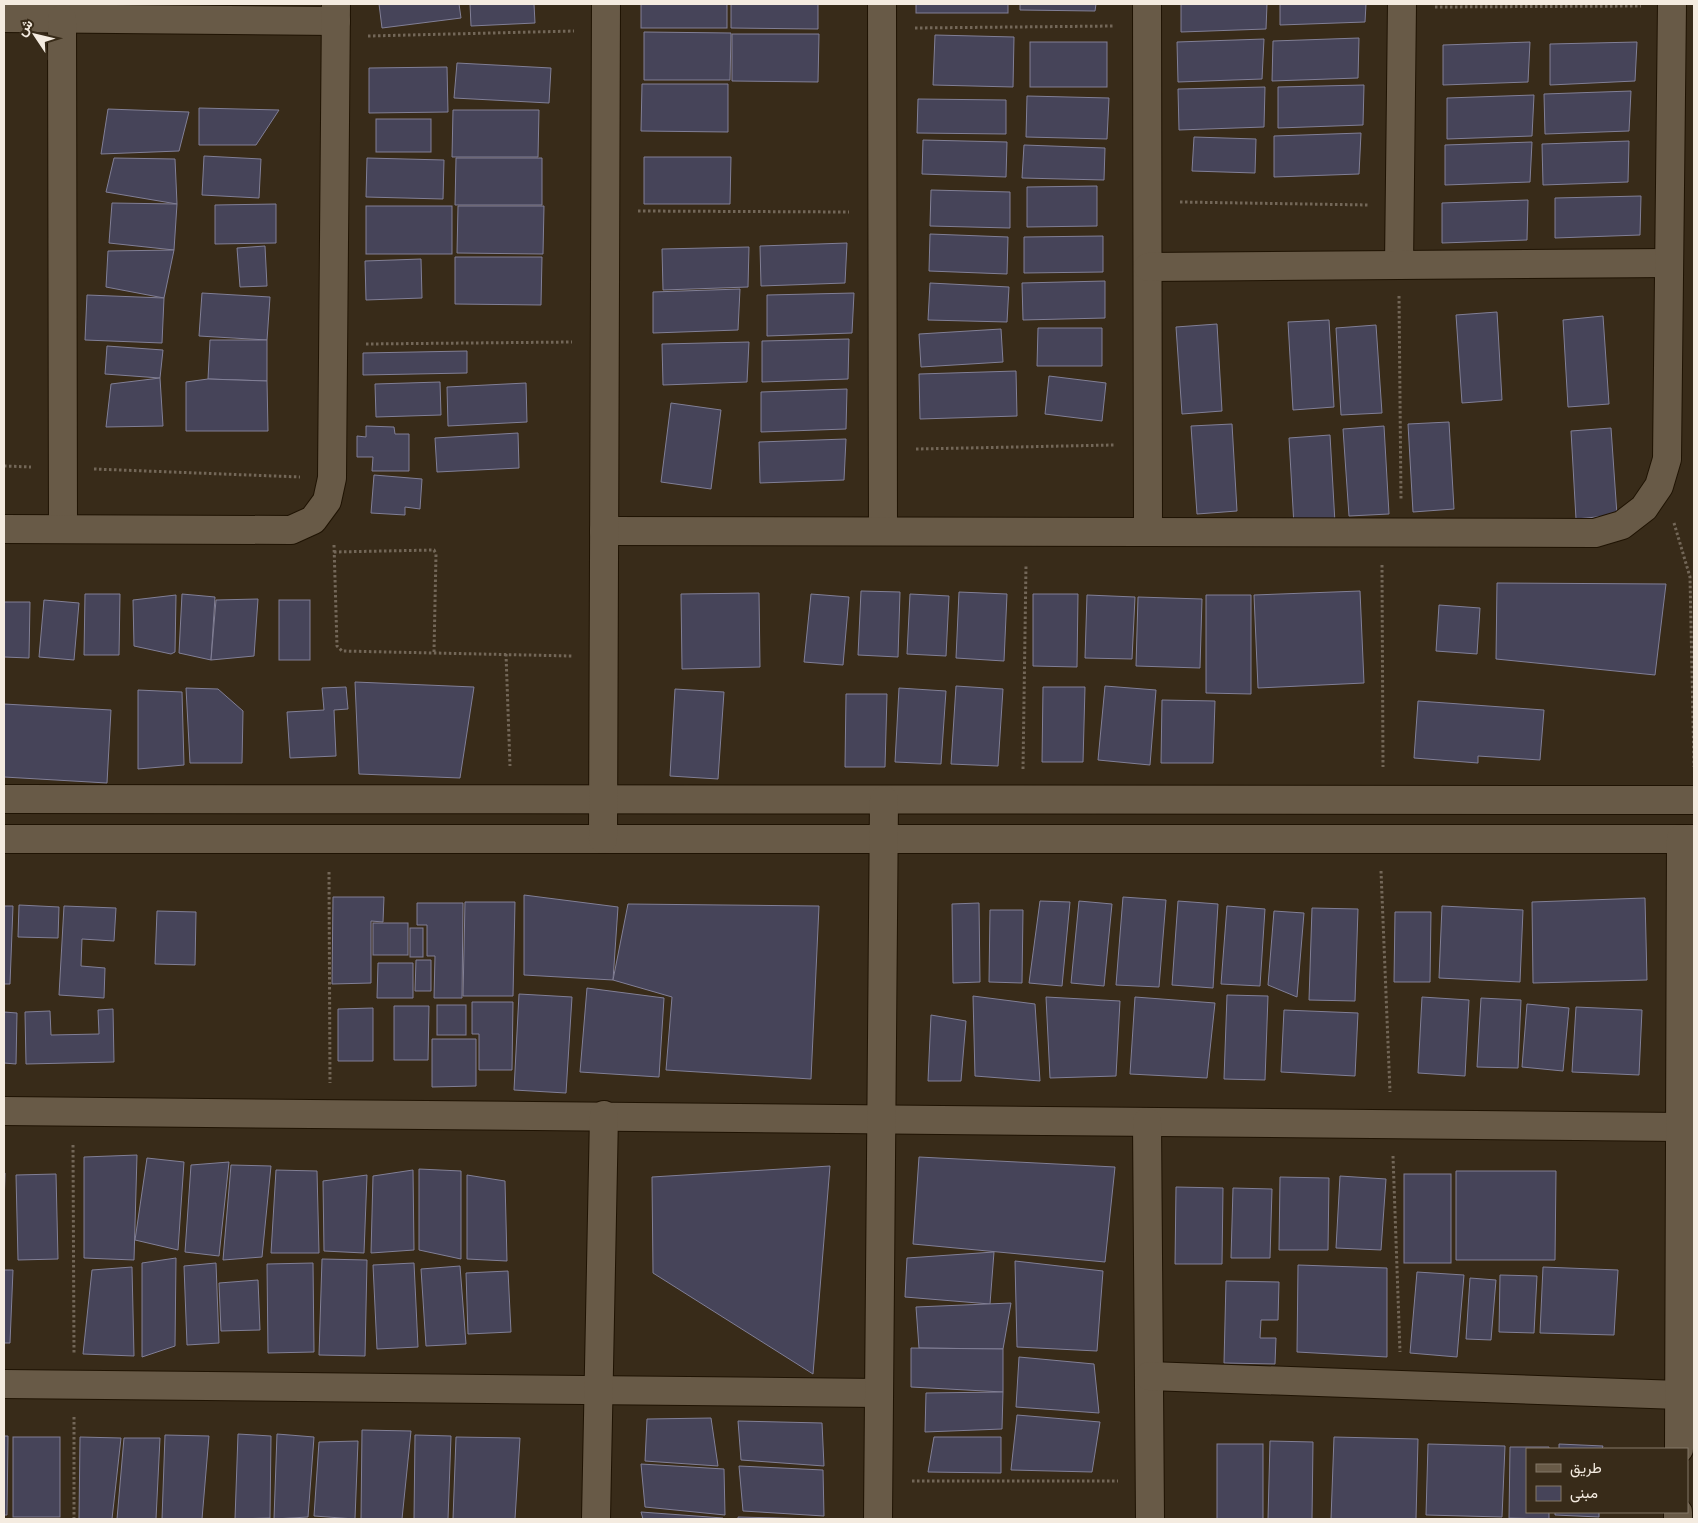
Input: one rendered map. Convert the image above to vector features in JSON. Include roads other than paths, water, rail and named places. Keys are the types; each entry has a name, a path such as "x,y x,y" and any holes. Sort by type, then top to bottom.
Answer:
{"street":[{"path":"1399,265 1402,5"},
{"path":"604,531 1595,533 1622,525 1644,508 1659,486 1667,458 1672,5"},
{"path":"1147,14 1148,532"},
{"path":"882,16 883,531"},
{"path":"603,839 606,17"},
{"path":"4,18 335,21 332,478 327,501 313,520 291,530 4,529"},
{"path":"62,19 63,529"},
{"path":"1148,267 1669,263"},
{"path":"4,799 1694,800"},
{"path":"878,1519 884,800"},
{"path":"4,839 1688,839 1680,1127 1679,1448"},
{"path":"4,1111 604,1115 1680,1127"},
{"path":"596,1519 604,1115"},
{"path":"1147,1122 1150,1519"},
{"path":"1149,1376 1679,1395"},
{"path":"4,1384 879,1393"}]}
